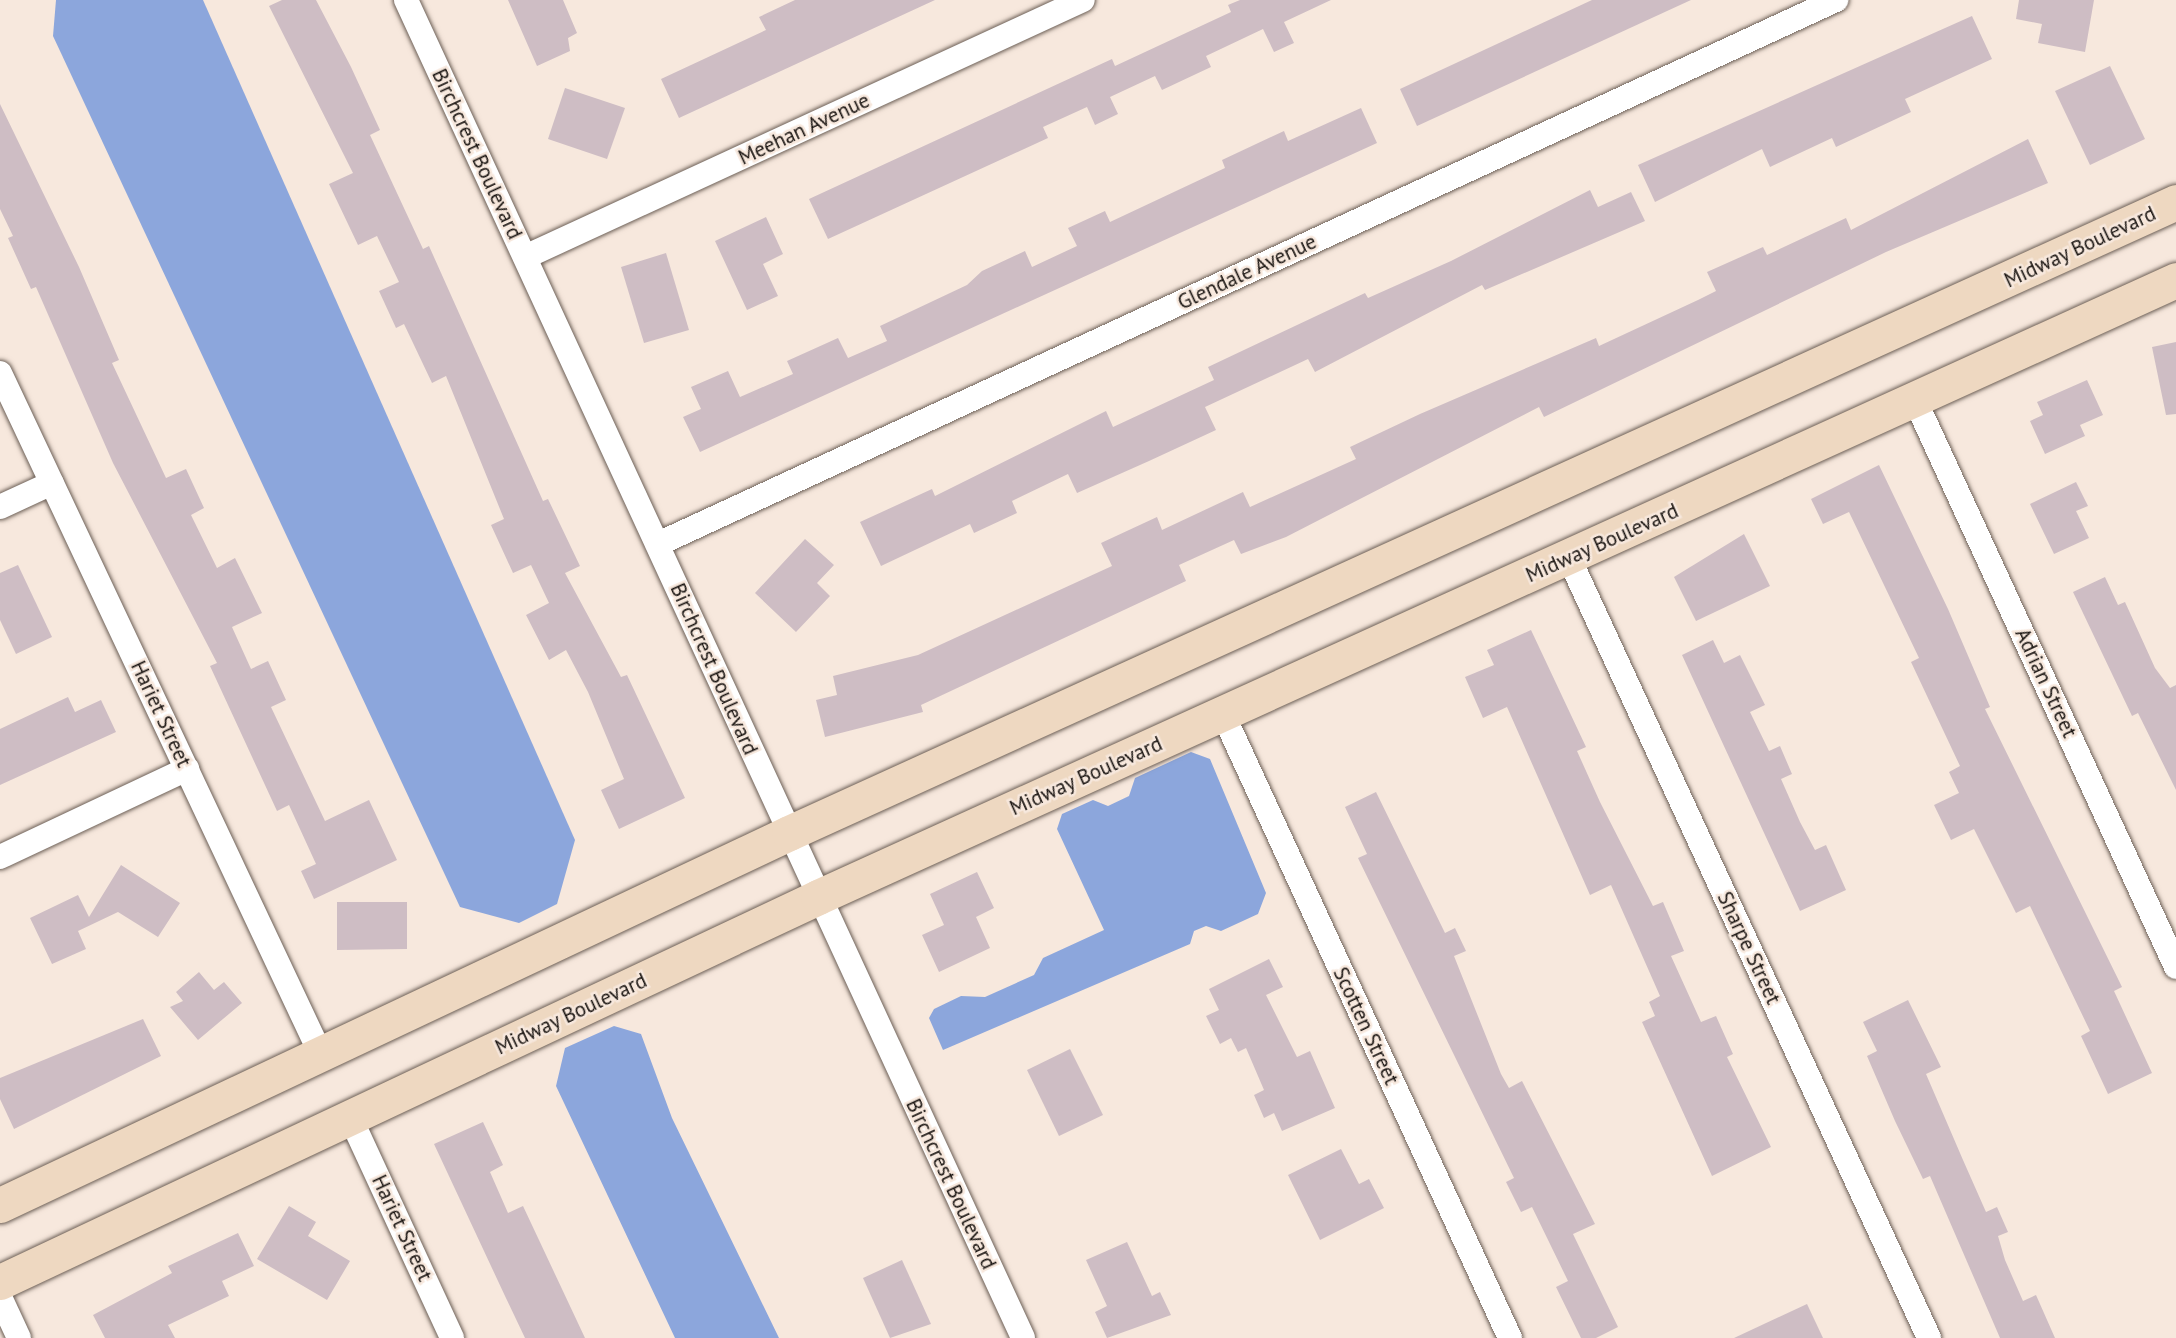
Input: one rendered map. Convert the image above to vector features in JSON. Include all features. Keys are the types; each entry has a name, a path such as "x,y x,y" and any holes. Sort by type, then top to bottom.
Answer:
{"street":[{"name":"Birchcrest Boulevard","path":"406,0 1023,1338"},
{"name":"Meehan Avenue","path":"525,257 1083,0"},
{"name":"Glendale Avenue","path":"658,544 1836,0"},
{"name":"Midway Boulevard","path":"0,1205 789,833 2176,202"},
{"name":"Midway Boulevard","path":"0,1282 818,897 1570,558 2176,280"},
{"name":"Hariet Street","path":"0,373 321,1055"},
{"name":"Adrian Street","path":"1915,400 2176,967"},
{"path":"0,507 52,483"},
{"name":"Sharpe Street","path":"1570,558 1929,1338"},
{"name":"Scotten Street","path":"1223,714 1510,1338"},
{"path":"0,857 187,769"},
{"name":"Hariet Street","path":"351,1119 452,1338"},
{"path":"0,1297 19,1338"}],"water":[{"path":"56,0 203,0 575,840 557,904 519,923 460,907 53,36"},
{"path":"1191,752 1210,759 1266,893 1258,914 1221,931 1206,926 1194,931 1190,944 943,1050 929,1018 934,1009 961,996 985,997 1034,975 1043,958 1104,930 1057,829 1062,814 1093,800 1108,806 1129,796 1135,778"},
{"path":"614,1026 641,1034 672,1118 779,1338 675,1338 556,1086 565,1048"}],"building":[{"path":"282,0 316,0 351,67 380,130 370,135 423,249 429,246 543,501 548,499 580,566 565,573 621,677 627,675 685,798 619,829 601,790 624,779 588,692 566,650 549,660 526,615 549,603 531,565 513,573 491,525 504,519 446,376 432,383 404,324 396,328 379,291 399,282 377,236 358,245 329,184 353,173 269,6"},
{"path":"508,0 563,0 577,33 568,38 570,51 537,66"},
{"path":"795,0 935,0 679,118 661,79 766,30 759,17"},
{"path":"1240,0 1331,0 1284,22 1294,43 1274,52 1263,29 1206,56 1211,67 1162,90 1155,76 1110,97 1118,114 1095,125 1087,107 1043,127 1048,138 828,239 809,199 1112,59 1115,66 1231,12 1228,5"},
{"path":"1592,0 1691,0 1417,126 1400,89"},
{"path":"2019,0 2094,0 2085,52 2038,43 2042,24 2016,19"},
{"path":"1972,16 1992,59 1905,99 1911,112 1836,147 1832,138 1770,167 1762,149 1655,202 1638,165"},
{"path":"2110,66 2145,139 2090,165 2055,91"},
{"path":"565,88 625,108 607,159 548,139"},
{"path":"0,104 79,267 119,360 112,363 166,478 186,469 204,508 191,515 217,568 235,558 262,613 232,627 251,669 268,661 286,700 271,707 325,821 369,800 397,860 314,899 301,871 316,864 289,805 277,811 210,666 217,663 113,463 36,287 31,289 8,238 13,236 0,209"},
{"path":"1361,108 1377,143 700,452 683,417 701,409 691,387 728,371 740,397 793,374 787,361 838,338 848,358 887,341 880,326 967,285 982,271 1025,251 1032,267 1077,246 1068,228 1105,211 1110,222 1225,168 1222,160 1284,131 1288,141"},
{"path":"2028,139 2048,183 1886,252 1544,417 1539,407 1286,537 1241,554 1234,540 1179,565 1186,581 921,705 923,712 825,737 816,700 837,695 833,676 918,655 1112,566 1101,543 1157,517 1162,530 1243,492 1250,507 1356,459 1350,447 1420,414 1596,338 1599,346 1716,291 1707,272 1763,247 1767,255 1846,218 1851,230"},
{"path":"1590,190 1598,207 1631,192 1645,221 1485,290 1482,285 1315,372 1308,359 1205,407 1216,430 1149,461 1077,493 1068,474 1012,501 1017,513 974,533 970,524 881,566 860,522 932,489 935,496 1106,411 1113,427 1214,380 1208,367 1365,293 1368,298 1451,261"},
{"path":"766,217 783,254 763,264 778,296 747,310 715,241"},
{"path":"666,253 689,330 644,343 621,267"},
{"path":"2176,342 2176,414 2166,415 2152,347"},
{"path":"2087,380 2103,415 2080,425 2085,436 2045,454 2030,421 2043,415 2037,402"},
{"path":"1879,465 1948,609 1990,707 1985,709 2122,987 2114,991 2152,1073 2108,1094 2081,1036 2090,1031 2030,906 2016,913 1974,829 1951,840 1934,805 1959,793 1949,772 1960,766 1911,662 1919,658 1849,512 1823,524 1811,499"},
{"path":"2076,482 2088,506 2076,511 2089,538 2054,554 2030,504"},
{"path":"1744,534 1770,586 1696,621 1674,577"},
{"path":"805,539 834,565 817,583 830,596 796,632 755,593"},
{"path":"18,565 52,637 16,654 0,620 0,573"},
{"path":"2105,577 2118,605 2125,602 2155,668 2170,688 2176,685 2176,790 2138,713 2132,716 2073,592"},
{"path":"1531,630 1586,747 1577,751 1600,802 1653,906 1663,902 1684,951 1671,956 1701,1022 1716,1016 1733,1054 1727,1057 1771,1147 1712,1176 1642,1022 1655,1016 1649,1002 1660,996 1611,885 1590,895 1507,707 1483,718 1465,677 1494,665 1487,650"},
{"path":"1713,640 1724,663 1740,655 1765,705 1750,712 1769,751 1780,746 1792,774 1781,779 1800,822 1815,850 1826,845 1846,890 1800,911 1682,655"},
{"path":"68,697 75,712 101,700 116,732 0,785 0,729"},
{"path":"1376,792 1445,933 1455,928 1466,951 1454,956 1501,1074 1509,1088 1522,1081 1595,1224 1573,1234 1618,1327 1596,1338 1581,1338 1556,1287 1568,1281 1532,1207 1521,1212 1506,1182 1514,1178 1358,858 1367,854 1345,807"},
{"path":"121,865 180,903 158,937 118,912 78,931 86,949 52,964 30,918 78,895 89,917"},
{"path":"977,872 994,908 976,917 990,948 939,972 922,935 944,925 930,894"},
{"path":"337,902 407,902 407,949 337,950"},
{"path":"1269,959 1283,987 1266,995 1297,1057 1310,1051 1335,1108 1282,1131 1274,1113 1264,1118 1254,1095 1264,1090 1246,1048 1238,1052 1231,1038 1220,1044 1206,1016 1219,1010 1209,989"},
{"path":"199,972 214,990 224,982 242,1003 198,1040 170,1007 183,1001 176,992"},
{"path":"1908,1000 1941,1067 1926,1074 1963,1160 1986,1212 1997,1207 2008,1232 1998,1236 2005,1260 2023,1301 2036,1295 2055,1338 2000,1338 1930,1176 1923,1179 1895,1121 1867,1056 1877,1051 1863,1022"},
{"path":"143,1019 161,1056 14,1129 0,1099 0,1078"},
{"path":"1070,1049 1103,1115 1059,1136 1027,1070"},
{"path":"483,1122 503,1165 490,1172 508,1213 523,1206 585,1338 525,1338 505,1296 434,1144"},
{"path":"1341,1149 1359,1184 1369,1179 1384,1208 1320,1240 1288,1175"},
{"path":"289,1206 316,1222 308,1236 350,1261 327,1300 257,1259"},
{"path":"238,1233 254,1266 222,1281 229,1296 168,1325 175,1338 105,1338 93,1315 172,1273 168,1266"},
{"path":"1127,1242 1152,1296 1160,1292 1171,1315 1107,1338 1095,1312 1107,1306 1086,1260"},
{"path":"902,1260 931,1324 890,1338 863,1278"},
{"path":"1807,1304 1823,1338 1734,1338"}]}
